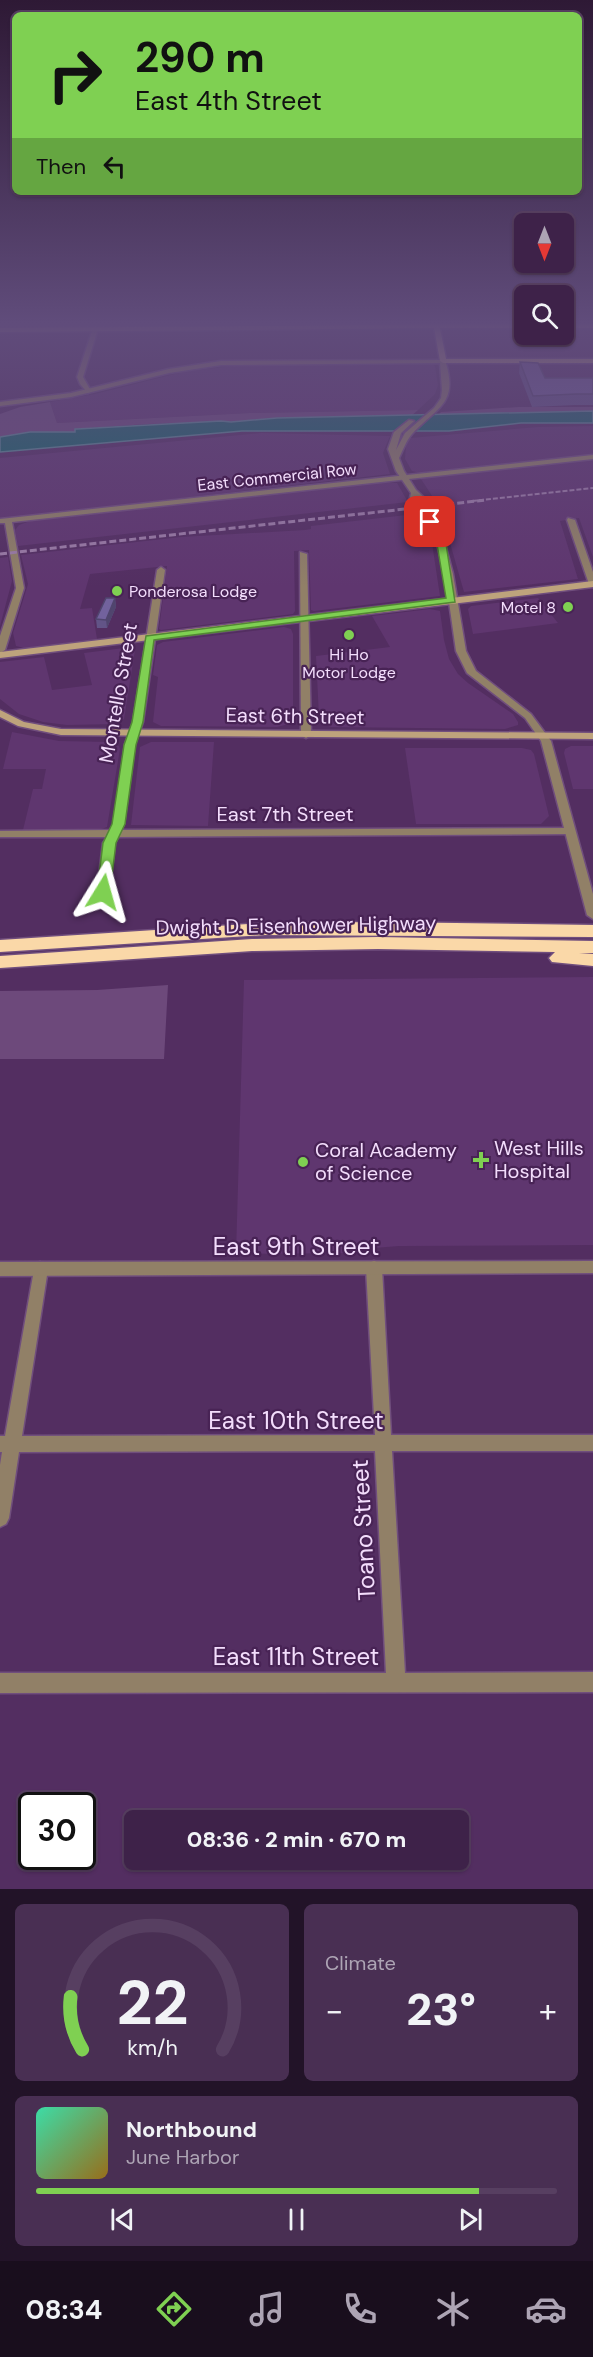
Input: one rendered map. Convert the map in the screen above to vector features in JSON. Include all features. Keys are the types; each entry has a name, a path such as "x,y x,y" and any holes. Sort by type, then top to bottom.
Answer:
{"highway":[{"name":"Dwight D. Eisenhower Highway","path":"5,945 169,933 297,928 557,945"},
{"name":"Dwight D. Eisenhower Highway","path":"0,962 177,949 278,945 374,955 557,945 591,931"},
{"path":"557,945 593,960"}],"main road":[{"path":"0,655 593,584"},
{"name":"East 6th Street","path":"0,713 21,724 48,730 306,735 593,736"}],"street":[{"path":"435,411 408,434 396,457 404,477 415,493 413,502 421,515 430,522 441,544 461,651 467,666 486,685 528,716 550,750 570,831 588,882 591,931"},
{"name":"East Commercial Row","path":"4,521 593,457"},
{"path":"571,520 593,584"},
{"path":"0,650 20,588 4,521"},
{"path":"303,554 306,735"},
{"name":"Montello Street","path":"103,892 110,843 118,824 130,745 138,722 160,570"},
{"name":"East 7th Street","path":"0,834 570,831"},
{"name":"Toano Street","path":"374,1268 396,1681"},
{"name":"East 9th Street","path":"0,1269 593,1268"},
{"path":"0,1518 6,1444 40,1269"},
{"name":"East 10th Street","path":"6,1444 593,1443"},
{"name":"East 11th Street","path":"0,1683 593,1682"}],"shaded area":[{"path":"8,411 53,411 57,423 250,413 417,411 411,416 277,418 231,422 148,424 88,428 75,432 30,432 0,437 0,414"},
{"path":"53,411 353,411 250,413 57,423"},
{"path":"454,411 588,411 437,416 441,412"},
{"path":"593,411 593,423 521,423 449,431 242,431 0,452 0,437 30,432 75,432 75,429 277,418"},
{"path":"593,426 593,455 420,473 412,471 405,459 406,446 410,438 538,427"},
{"path":"261,433 390,436 383,453 390,474 0,519 0,458"},
{"path":"593,459 593,557 579,518 560,521 578,579 464,592 440,508 421,479 427,476"},
{"path":"384,482 397,483 408,502 18,546 15,530 19,525 30,521"},
{"path":"415,514 432,543 440,596 314,611 311,610 309,550 294,551 295,611 293,614 161,630 159,629 167,566 90,574 80,609 92,608 97,639 24,648 16,646 13,633 28,584 21,555 181,537 305,530 311,529 311,526"},
{"path":"8,557 12,581 0,626 0,558"},
{"path":"538,598 558,623 473,634 468,609 471,606"},
{"path":"430,609 440,611 449,659 458,674 513,714 518,725 505,729 331,727 322,724 319,717 316,656 390,647 372,616"},
{"path":"284,627 291,629 293,634 293,717 289,724 277,727 161,726 153,722 158,677 153,675 157,645 163,642"},
{"path":"132,647 135,650 124,719 117,724 67,725 43,722 19,714 0,699 0,662 44,657 52,690 92,685 84,653"},
{"path":"12,732 59,741 109,742 119,746 107,827 99,830 23,830 33,789 42,789 46,769 3,769"},
{"path":"151,742 214,742 208,826 131,825 140,747"},
{"path":"571,746 593,746 593,789 573,789 564,753 565,749"},
{"path":"405,748 522,748 531,750 534,754 549,816 541,824 416,824"},
{"path":"593,977 593,1245 399,1246 374,1248 364,1253 236,1254 244,980"},
{"path":"168,985 164,1059 0,1059 0,991 97,990"}],"building":[{"path":"106,598 115,598 106,620 96,619"}],"railway":[{"path":"472,501 593,488"},
{"path":"0,554 486,500"}],"place":[{"name":"Ponderosa Lodge","path":"117,591"},
{"name":"Motel 8","path":"568,607"},
{"name":"Hi Ho Motor Lodge","path":"349,635"},
{"name":"West Hills Hospital","path":"481,1160"},
{"name":"Coral Academy of Science","path":"303,1162"}],"route":[{"path":"103,892 110,843 118,824 130,745 138,722 150,638 452,600 441,544 430,522"}]}
